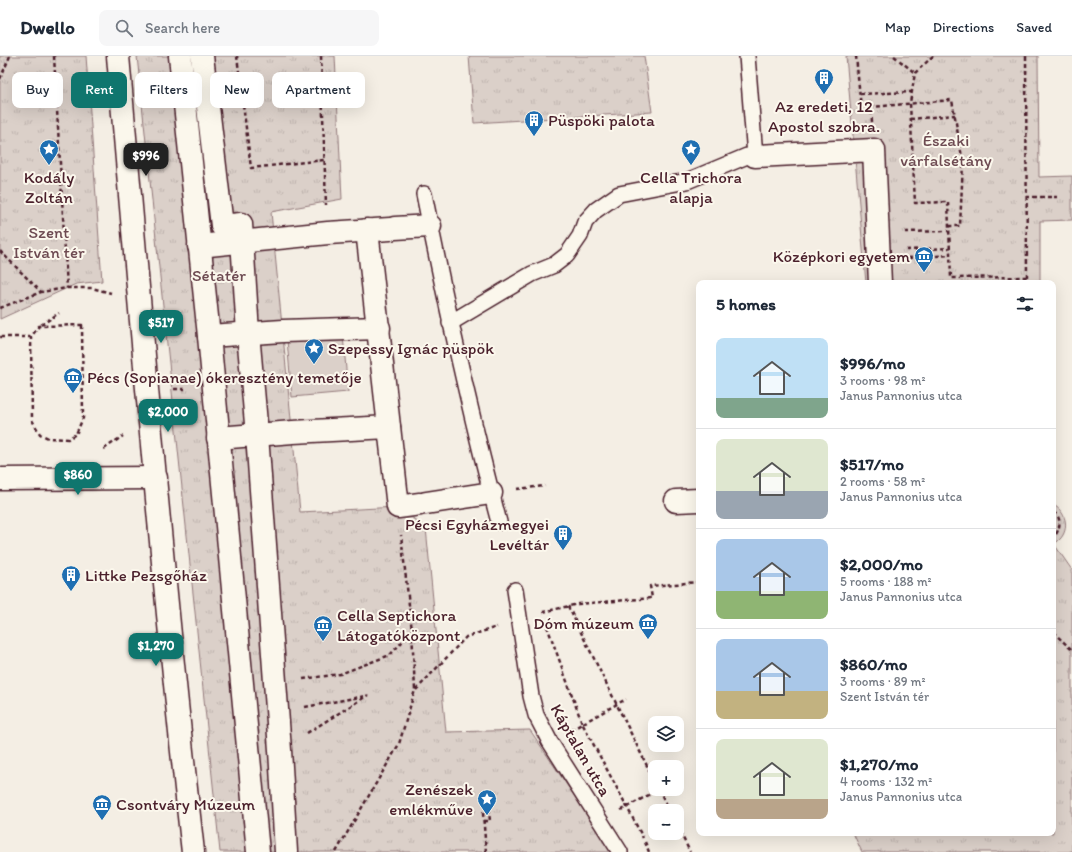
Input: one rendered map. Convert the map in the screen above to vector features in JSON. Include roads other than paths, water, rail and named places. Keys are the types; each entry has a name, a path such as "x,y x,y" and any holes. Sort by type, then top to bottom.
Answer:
{"street":[{"path":"118,56 175,692 193,852"},
{"path":"180,56 209,336 258,852"},
{"path":"202,56 222,226 241,224 280,750 286,852"},
{"path":"755,156 874,150 880,280"},
{"path":"199,246 328,233 430,226"},
{"path":"367,230 398,507 491,493"},
{"path":"209,336 379,328"},
{"path":"218,438 389,427"},
{"path":"0,479 156,478"},
{"path":"676,501 696,500"}],"lane":[{"path":"450,323 532,274 554,265 567,255 580,236 586,222 596,210 618,194 687,181 747,156 755,156 747,56"},
{"path":"424,194 450,323 499,522"},
{"name":"Káptalan utca","path":"515,590 531,696 536,715 550,742 620,852"}],"place":[{"name":"Az eredeti, 12 Apostol szobra.","path":"824,95"},
{"name":"Püspöki palota","path":"534,137"},
{"name":"Kodály Zoltán","path":"49,166"},
{"name":"Cella Trichora alapja","path":"691,166"},
{"name":"Középkori egyetem","path":"924,273"},
{"name":"Szepessy Ignác püspök","path":"314,365"},
{"name":"Pécs (Sopianae) ókeresztény temetője","path":"73,394"},
{"name":"Pécsi Egyházmegyei Levéltár","path":"563,551"},
{"name":"Littke Pezsgőház","path":"71,592"},
{"name":"Dóm múzeum","path":"648,640"},
{"name":"Cella Septichora Látogatóközpont","path":"323,642"},
{"name":"Zenészek emlékműve","path":"487,816"},
{"name":"Csontváry Múzeum","path":"102,821"}],"park label":[{"name":"Északi várfalsétány","path":"946,150"},
{"name":"Szent István tér","path":"49,242"},
{"name":"Sétatér","path":"219,275"}]}
